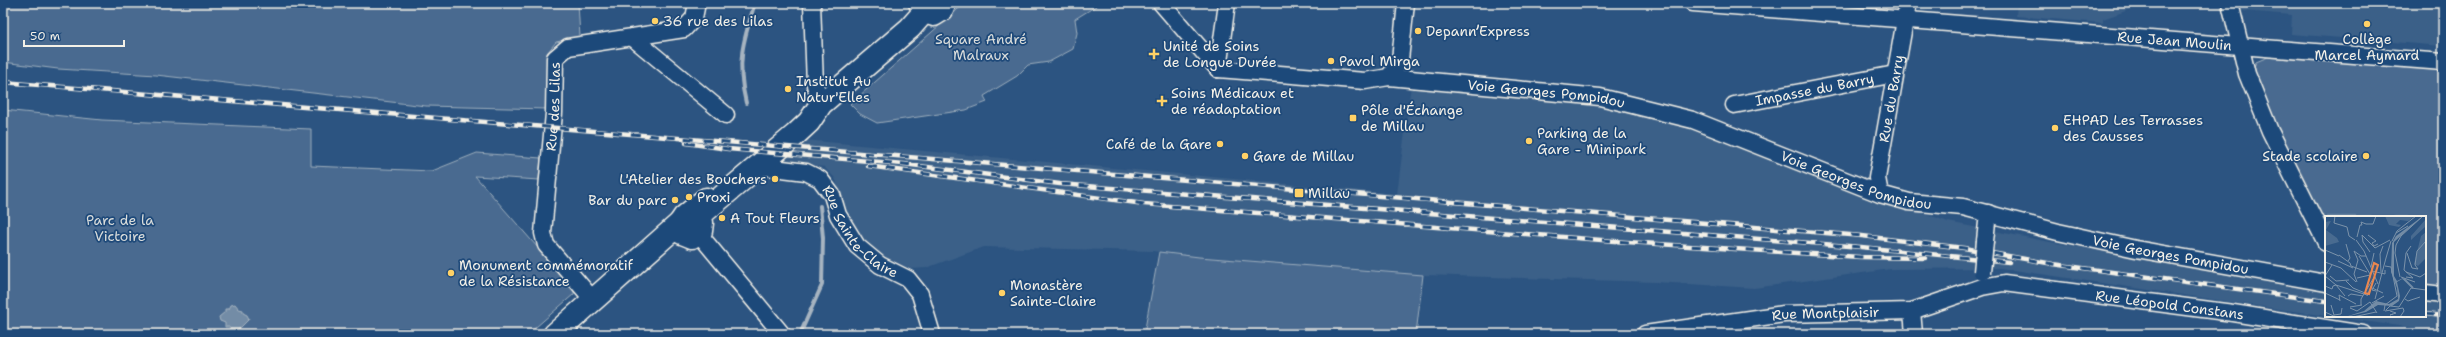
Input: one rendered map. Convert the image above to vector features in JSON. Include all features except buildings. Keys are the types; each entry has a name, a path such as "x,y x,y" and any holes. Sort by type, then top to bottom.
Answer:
{"main road":[{"path":"556,334 649,252 690,225 809,122 821,104 910,28 922,8 929,15 939,14 945,3"},
{"path":"690,225 697,208 777,132 799,114 821,104"}],"street":[{"name":"Rue des Lilas","path":"594,301 546,245 542,233 554,113 555,58 568,47 684,29 694,18 697,3"},
{"path":"812,3 815,85 821,104"},
{"path":"1162,3 1218,69"},
{"path":"1218,69 1227,3"},
{"path":"1389,77 1400,60 1406,3"},
{"name":"Rue Jean Moulin","path":"1693,3 1780,7 1905,20 2443,62"},
{"name":"Rue du Barry","path":"1880,194 1877,178 1908,3"},
{"path":"2230,3 2247,74 2270,131 2325,241"},
{"path":"632,38 726,115"},
{"name":"Voie Georges Pompidou","path":"1218,69 1365,81 1389,77 1600,97 1693,120 1880,194 1910,202 1963,207 2058,232 2136,249 2325,283"},
{"name":"Impasse du Barry","path":"1734,105 1895,74"},
{"name":"Rue Sainte-Claire","path":"758,166 806,172 820,179 832,195 838,215 857,246 880,265 908,279 920,294 932,334"},
{"path":"1982,279 1988,213"},
{"path":"690,225 782,334"},
{"name":"Rue Léopold Constans","path":"1982,279 2233,313 2338,332 2363,334"},
{"name":"Rue Montplaisir","path":"1650,334 1784,314 1912,311 1982,279"},
{"path":"2426,293 2443,294"},
{"path":"1912,311 1914,334"}],"shaded area":[{"path":"2017,3 2148,3 2103,19 2103,23 2016,16"},
{"name":"Collège Marcel Aymard","path":"2243,3 2443,3 2443,46 2291,34 2292,15 2242,11"},
{"path":"1412,77 1600,93 1948,222 2050,242 2325,288 2325,316 2000,268 1891,269 1754,288 1656,282 1423,275 1199,257 1153,251 984,247 926,268 911,269 874,254 862,244 845,209 835,178 824,167 772,160 794,139 1397,194"},
{"path":"2426,301 2443,303 2443,332 2333,317 2426,317"},
{"path":"235,304 239,309 243,310 243,313 247,315 249,319 235,333 231,331 229,327 225,327 225,323 220,321 219,317 225,312 225,309 229,309 231,305"}],"green space":[{"path":"3,3 578,3 580,37 556,42 547,53 547,109 426,106 156,75 58,69 3,62"},
{"name":"Square André Malraux","path":"965,3 1101,3 1075,19 1077,33 1073,49 1049,62 1028,65 1017,76 984,96 987,102 966,110 877,123 860,114 850,104"},
{"name":"Stade scolaire","path":"2268,57 2443,70 2443,286 2426,285 2426,216 2325,216 2325,223 2278,133 2253,69 2256,62"},
{"name":"Parc de la Victoire","path":"3,110 102,120 311,129 311,166 432,171 477,153 541,158 539,180 475,176 574,289 574,294 528,334 3,334"},
{"path":"1159,252 1199,257 1423,275 1416,334 1144,334"}],"waterway":[{"path":"746,103 741,64 742,52 755,3"},
{"path":"800,334 822,285 823,238 820,206"}],"railway":[{"path":"3,82 1862,236 1964,248 2053,264 2325,301"},
{"path":"686,143 728,149 904,164 1060,184 1861,247 2009,262"},
{"path":"868,166 1144,204 1627,242 1860,257 1925,258"},
{"path":"2426,314 2443,316"}],"place":[{"name":"36 rue des Lilas","path":"655,21"},
{"name":"Collège Marcel Aymard","path":"2367,24"},
{"name":"Depann’Express","path":"1418,31"},
{"name":"Unité de Soins de Longue Durée","path":"1154,54"},
{"name":"Pavol Mirga","path":"1331,61"},
{"name":"Institut Au Natur'Elles","path":"788,89"},
{"name":"Soins Médicaux et de réadaptation","path":"1162,101"},
{"name":"Pôle d'Échange de Millau","path":"1353,118"},
{"name":"EHPAD Les Terrasses des Causses","path":"2055,128"},
{"name":"Parking de la Gare - Minipark","path":"1529,141"},
{"name":"Café de la Gare","path":"1220,144"},
{"name":"Gare de Millau","path":"1245,156"},
{"name":"Stade scolaire","path":"2366,156"},
{"name":"L'Atelier des Bouchers","path":"775,179"},
{"name":"Millau","path":"1299,193"},
{"name":"Proxi","path":"689,197"},
{"name":"Bar du parc","path":"675,200"},
{"name":"A Tout Fleurs","path":"722,218"},
{"name":"Monument commémoratif de la Résistance","path":"451,273"},
{"name":"Monastère Sainte-Claire","path":"1002,293"}]}
